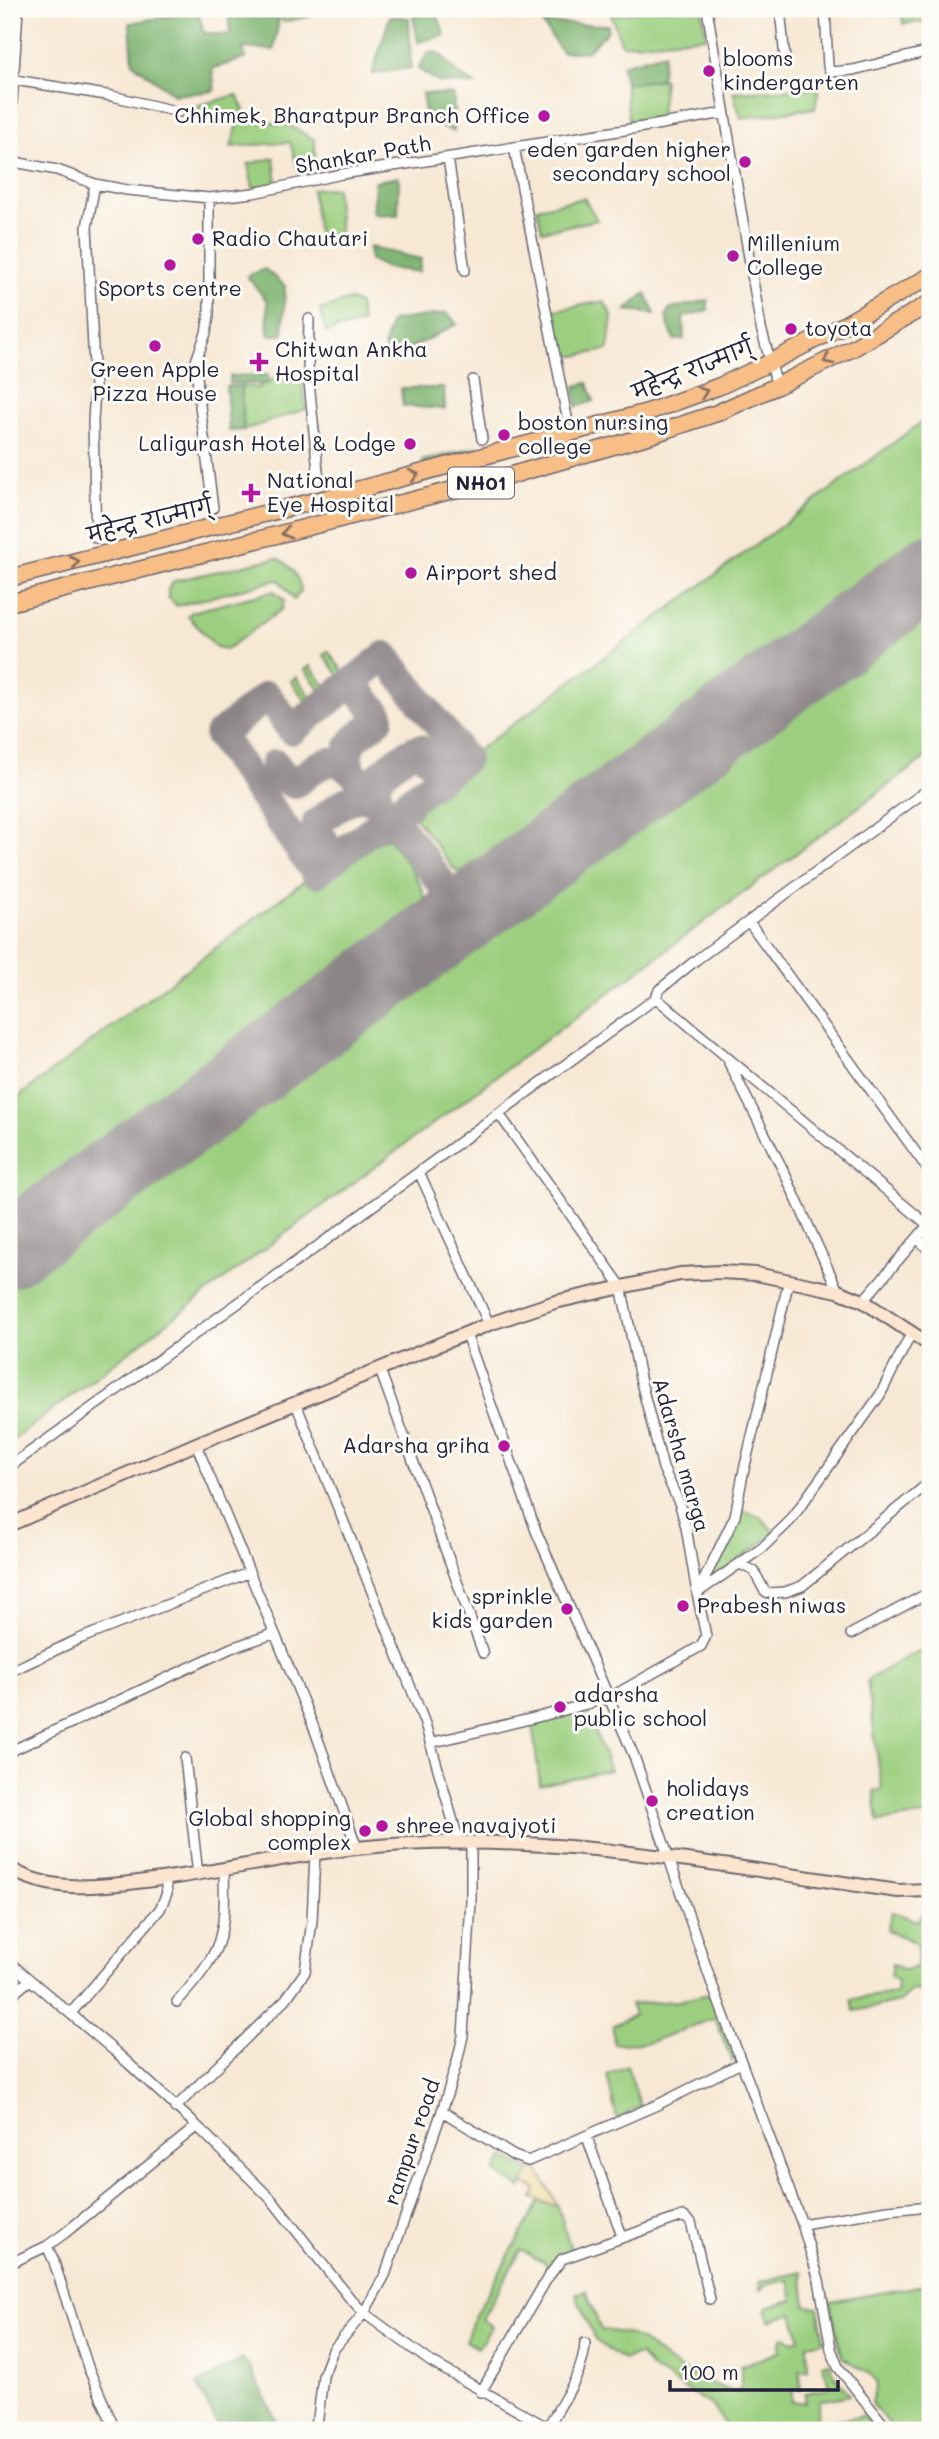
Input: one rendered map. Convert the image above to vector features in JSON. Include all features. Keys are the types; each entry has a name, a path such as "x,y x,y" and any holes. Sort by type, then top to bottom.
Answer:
{"highway":[{"name":"महेन्द्र राज्मार्ग्","path":"9,578 649,412 720,386 769,363 842,326 930,276"},
{"name":"महेन्द्र राज्मार्ग्","path":"9,603 512,475 630,442 717,413 777,386 853,348 930,303"}],"street":[{"path":"9,149 18,9"},
{"path":"707,9 761,328 777,386"},
{"path":"780,9 785,59"},
{"path":"825,9 828,68 831,72 853,70 930,51"},
{"path":"15,80 112,96 179,112"},
{"name":"Shankar Path","path":"9,161 57,170 94,184 209,198 253,193 342,174 724,113"},
{"path":"514,147 567,417"},
{"path":"449,159 465,270"},
{"path":"94,184 87,227 95,387 93,422 96,538"},
{"path":"209,198 209,316 196,361 213,508"},
{"path":"309,319 308,372 319,481"},
{"path":"473,380 482,439"},
{"path":"9,1467 656,999 659,990 930,788"},
{"path":"749,922 930,1172"},
{"path":"656,999 929,1224 863,1301"},
{"path":"726,1058 786,1174 838,1291"},
{"path":"499,1114 621,1286"},
{"path":"419,1172 489,1324"},
{"path":"917,1238 930,1251"},
{"path":"9,1525 196,1444 489,1324 555,1302 680,1274 720,1272 756,1275 838,1291 863,1301 930,1345"},
{"path":"697,1593 735,1516 789,1280"},
{"name":"Adarsha marga","path":"430,1743 609,1698 701,1646 706,1636 686,1527 680,1505 663,1468 640,1378 621,1286"},
{"path":"697,1593 762,1548 790,1521 880,1395 912,1332"},
{"path":"466,1334 536,1531 634,1756 741,2063 802,2224 819,2280 831,2349 838,2367 888,2430"},
{"path":"380,1370 483,1653"},
{"name":"rampur road","path":"296,1404 406,1675 465,1841 471,1901 463,2036 457,2062 385,2275 364,2313 343,2336 327,2363 318,2418 311,2430"},
{"path":"196,1444 314,1728 357,1848"},
{"path":"740,1564 754,1570 768,1593 785,1592 802,1586 930,1482"},
{"path":"9,1672 79,1639 248,1573"},
{"path":"851,1634 930,1592"},
{"path":"9,1752 231,1648 273,1634"},
{"path":"185,1758 198,1875"},
{"path":"9,1868 38,1881 63,1886 91,1887 198,1875 357,1848 465,1841 545,1845 670,1859 898,1891 930,1890"},
{"path":"176,2108 286,1999 305,1972 312,1921 315,1854"},
{"path":"177,2002 203,1973 218,1946 223,1928 224,1871"},
{"path":"71,2012 160,1909 167,1893 165,1879"},
{"path":"9,1962 71,2012 197,2126 271,2199 364,2313 431,2362 549,2429 579,2371 585,2356 586,2343"},
{"path":"9,1997 30,1980"},
{"path":"442,2111 514,2156 528,2161 587,2137 741,2063"},
{"path":"9,2264 47,2246 197,2126"},
{"path":"587,2137 622,2236"},
{"path":"802,2224 930,2206"},
{"path":"481,2392 562,2259 683,2216 691,2222 709,2299"},
{"path":"47,2246 88,2367 113,2425"}],"green space":[{"path":"228,9 279,9 280,12 274,50 243,48 246,58 212,69 215,91 174,95 133,63 130,23 198,11 204,33 230,35"},
{"path":"280,9 309,9 311,16 283,22"},
{"path":"416,9 435,9 445,35 418,42 413,16"},
{"path":"651,9 702,9 706,37 622,45 611,15"},
{"path":"892,9 929,9 930,21 903,24 902,14 892,15"},
{"path":"390,16 409,18 411,68 372,74"},
{"path":"542,23 608,25 607,32 586,52 562,52"},
{"path":"429,52 439,53 457,73 477,85 438,82 418,69"},
{"path":"664,53 661,79 625,84 622,65"},
{"path":"664,79 660,118 629,121 625,84"},
{"path":"819,88 815,108 741,118 733,92"},
{"path":"422,93 454,95 454,132 426,120"},
{"path":"237,95 245,113 228,122 185,114 185,109"},
{"path":"239,120 287,124 315,140 315,176 299,174 290,142 231,147"},
{"path":"274,158 277,184 253,188 248,164"},
{"path":"399,177 398,215 373,214 375,181"},
{"path":"336,188 341,246 319,245 312,189"},
{"path":"584,198 597,220 542,231 537,208"},
{"path":"369,247 421,259 419,272 387,268 370,260"},
{"path":"265,269 285,286 283,335 268,335 267,301 247,276"},
{"path":"646,293 655,314 626,310"},
{"path":"350,300 359,304 362,323 326,332 320,310"},
{"path":"708,300 708,310 683,317 684,339 674,340 666,318 669,309"},
{"path":"604,301 612,316 608,350 563,358 550,311"},
{"path":"447,313 457,324 388,360 384,346 391,321"},
{"path":"268,375 268,384 230,383 230,376"},
{"path":"302,378 306,409 244,430 241,386 258,388 268,380"},
{"path":"588,383 594,401 577,407 575,386"},
{"path":"226,386 241,386 244,430 229,431"},
{"path":"401,388 444,388 445,409 403,406"},
{"path":"930,416 930,547 491,871 472,876 454,869 405,804"},
{"path":"476,447 480,449 424,466 422,461"},
{"path":"276,558 289,566 298,581 301,591 294,600 280,581 276,580 177,606 168,597 168,589 174,581"},
{"path":"274,591 284,600 282,609 227,649 216,647 188,616 192,612"},
{"path":"930,609 930,754 243,1265 9,1443 9,1289"},
{"path":"328,651 348,678 343,681 324,655"},
{"path":"310,666 330,692 325,696 305,670"},
{"path":"296,677 315,703 310,707 291,681"},
{"path":"278,691 298,717 291,722 272,696"},
{"path":"378,825 422,888 424,909 414,928 9,1226 9,1104"},
{"path":"740,1509 762,1518 775,1533 708,1583 706,1580"},
{"path":"930,1650 930,1814 878,1822 874,1791 882,1789 867,1680 912,1654"},
{"path":"588,1712 610,1770 540,1785 532,1723"},
{"path":"926,1907 930,1907 930,1992 911,1990 900,2002 854,2011 852,1999 896,1993 897,1981 890,1977 892,1964 904,1970 917,1967 918,1944 887,1930 892,1912 918,1921"},
{"path":"713,1995 736,2055 732,2061 715,2018 647,2043 614,2044 613,2025 634,2015 630,2004 678,2001"},
{"path":"627,2066 641,2107 617,2119 607,2075"},
{"path":"504,2156 530,2171 521,2188 495,2172"},
{"path":"539,2202 558,2206 571,2250 557,2257 556,2265 550,2266 521,2250 482,2319 492,2326 478,2348 465,2341 475,2315"},
{"path":"802,2271 806,2306 818,2307 824,2341 807,2344 808,2370 799,2370 801,2390 792,2390 792,2402 805,2402 805,2393 827,2389 830,2384 822,2364 829,2362 834,2374 850,2395 820,2401 816,2422 863,2416 876,2430 728,2430 713,2406 651,2368 640,2354 623,2360 595,2340 576,2294 586,2291 601,2330 632,2336 686,2371 736,2393 741,2387 741,2366 781,2351 783,2337 794,2341 800,2339 793,2313 769,2321 766,2307 793,2300 789,2280 766,2285 760,2290 759,2282"},
{"path":"930,2284 930,2430 893,2430 871,2402 877,2384 871,2375 842,2357 830,2302"},
{"path":"242,2359 251,2369 281,2430 220,2430 197,2385"}],"sand":[{"path":"537,2168 558,2206 533,2198 536,2190 524,2183 530,2171"}],"taxiway":[{"path":"385,656 465,759 405,804 407,806 380,827 378,825 316,873 219,735 267,696 292,730 385,656"},
{"path":"350,768 348,758 351,744 379,719 379,715 364,697"},
{"path":"323,839 316,830 317,823 352,799 379,802 376,788 378,779 397,761 419,749 428,759"},
{"path":"275,764 288,781 294,784 324,763 336,762 347,768 376,798 445,888 456,896 467,899 492,894"},
{"path":"432,938 448,916 449,903 445,888"}],"runway":[{"path":"9,1250 930,572"}],"place":[{"name":"blooms kindergarten","path":"709,71"},
{"name":"Chhimek, Bharatpur Branch Office","path":"544,116"},
{"name":"eden garden higher secondary school","path":"745,162"},
{"name":"Radio Chautari","path":"198,239"},
{"name":"Millenium College","path":"733,256"},
{"name":"Sports centre","path":"170,265"},
{"name":"toyota","path":"791,329"},
{"name":"Green Apple Pizza House","path":"155,346"},
{"name":"Chitwan Ankha Hospital","path":"259,362"},
{"name":"boston nursing college","path":"504,435"},
{"name":"Laligurash Hotel & Lodge","path":"410,444"},
{"name":"National Eye Hospital","path":"251,493"},
{"name":"Airport shed","path":"411,573"},
{"name":"Adarsha griha","path":"504,1446"},
{"name":"Prabesh niwas","path":"683,1606"},
{"name":"sprinkle kids garden","path":"567,1609"},
{"name":"adarsha public school","path":"560,1707"},
{"name":"holidays creation","path":"652,1801"},
{"name":"shree navajyoti","path":"382,1826"},
{"name":"Global shopping complex","path":"365,1831"}]}
